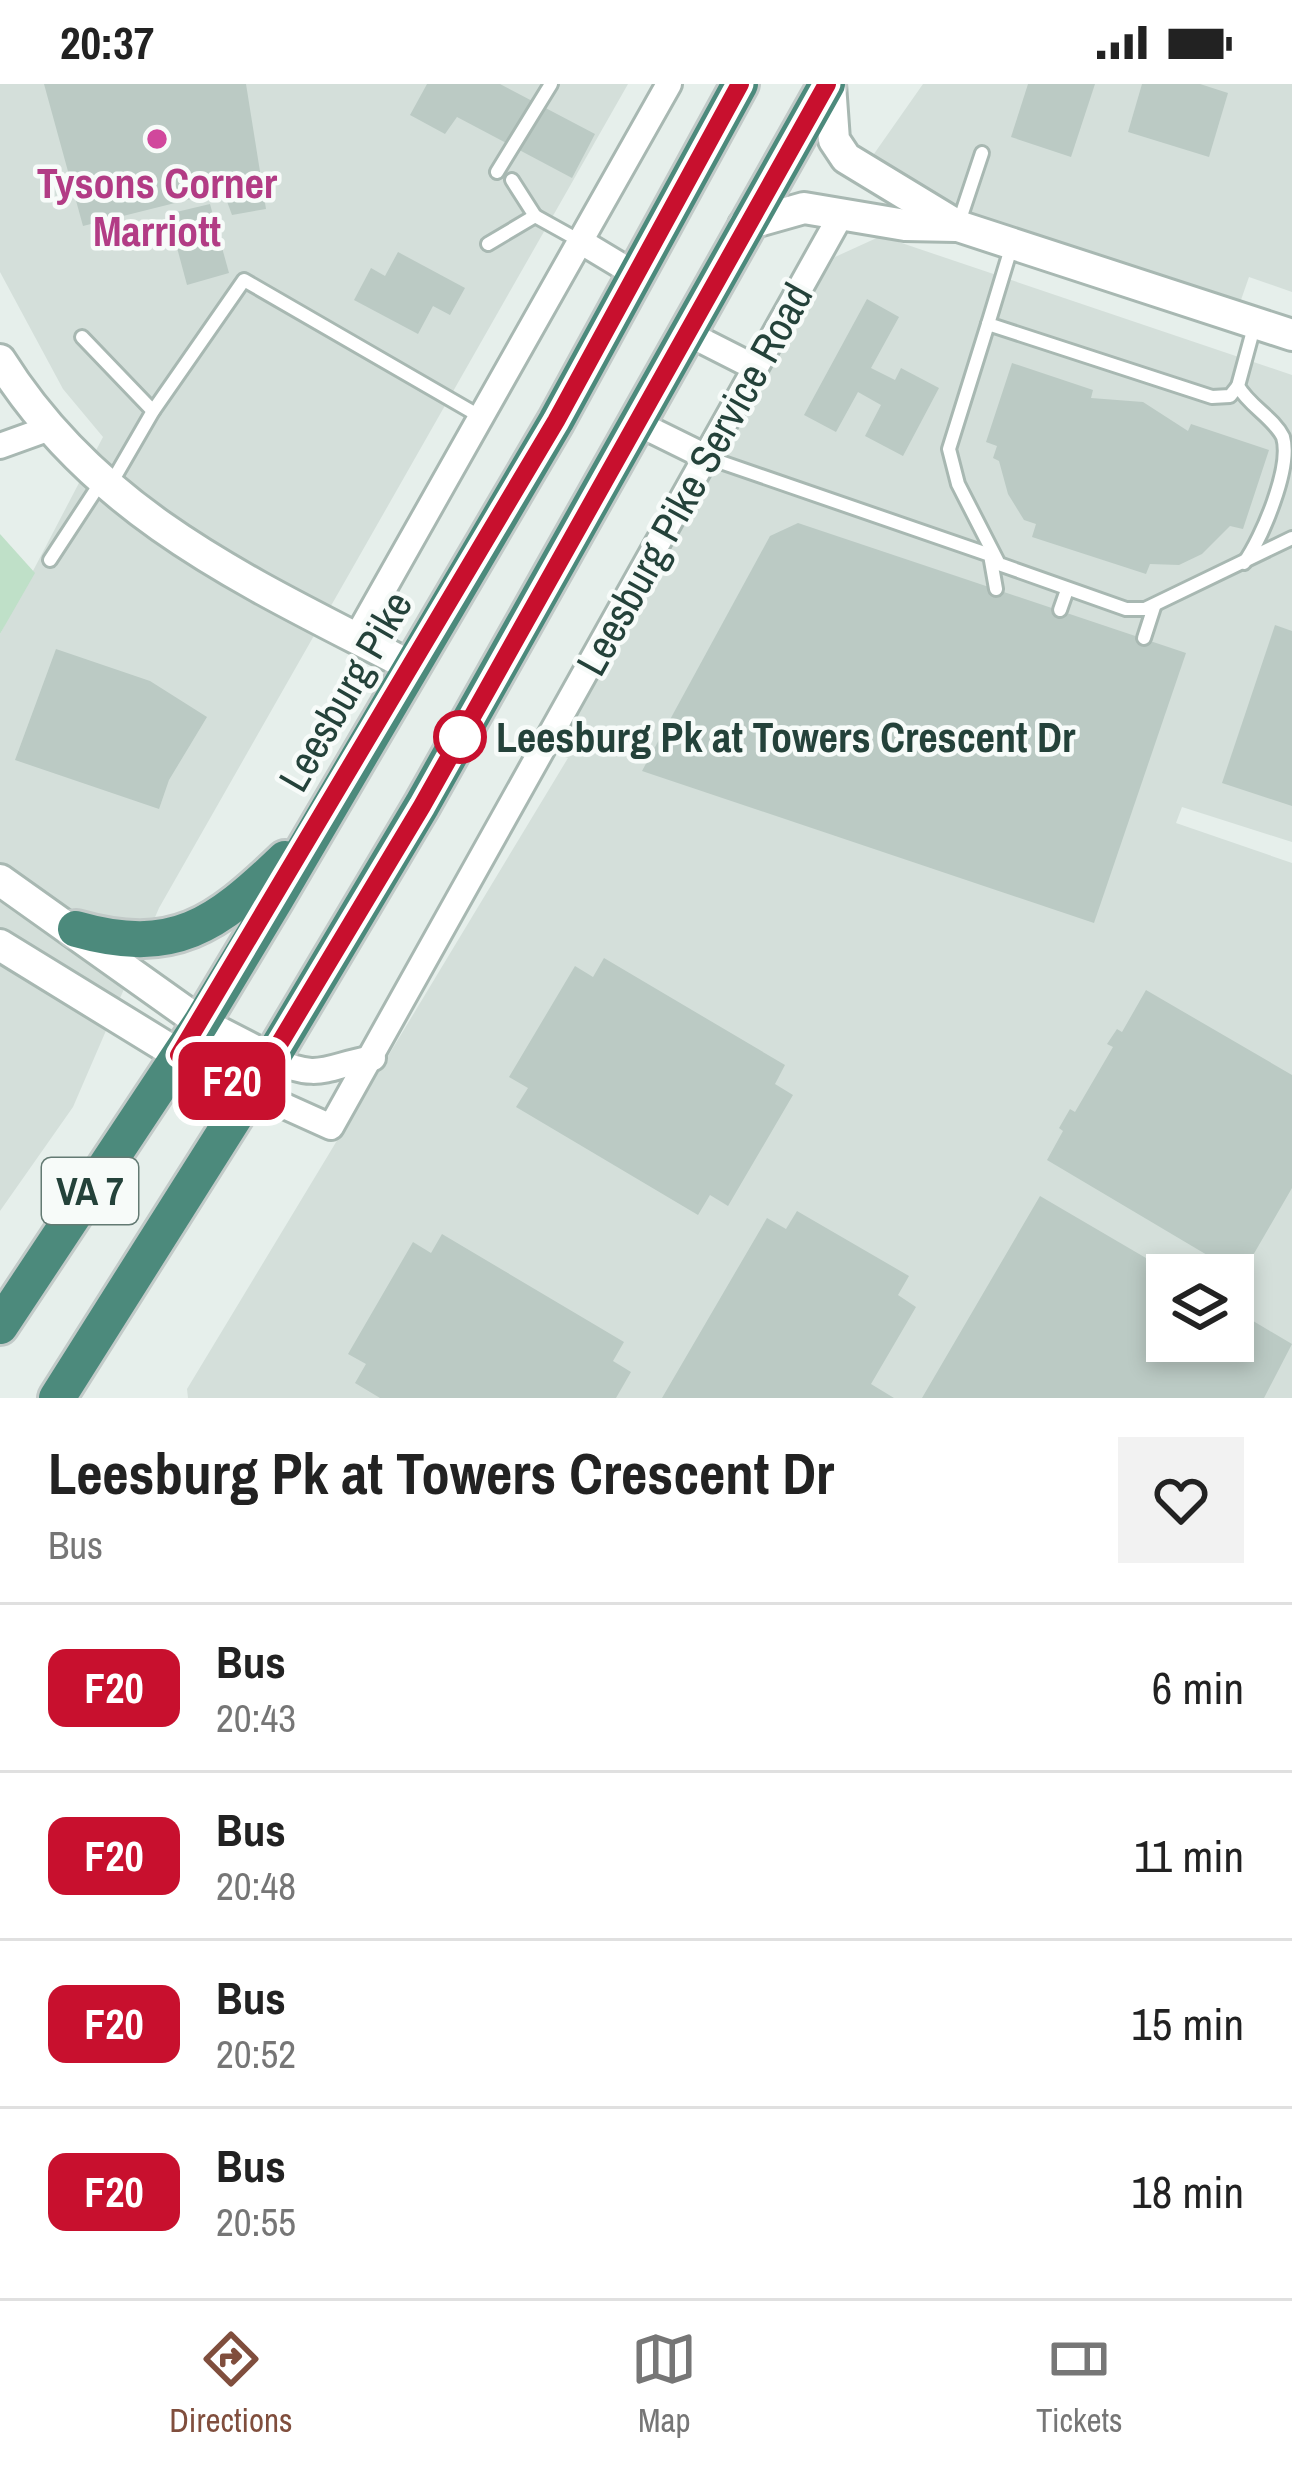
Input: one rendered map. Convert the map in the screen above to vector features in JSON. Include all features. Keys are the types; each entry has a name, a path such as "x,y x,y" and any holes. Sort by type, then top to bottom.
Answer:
{"highway":[{"name":"VA 7","path":"64,1396 432,788 744,225 828,84"},
{"name":"Leesburg Pike","path":"0,1326 201,1022 318,827 556,421 730,87"},
{"path":"76,929 107,938 157,940 211,923 318,827"}],"street":[{"path":"356,638 668,84"},
{"path":"828,84 834,140 846,158 958,226 1292,335"},
{"path":"744,225 793,209 958,226"},
{"name":"Leesburg Pike Service Road","path":"251,1091 331,1127 374,1058 841,215"},
{"path":"580,241 633,273"},
{"path":"685,332 754,367"},
{"path":"0,360 50,428 104,486 227,570 412,667"},
{"path":"635,422 706,457"},
{"path":"0,446 50,428"},
{"path":"0,880 76,929 201,1022 301,1073 332,1073 374,1058"},
{"path":"0,945 179,1055 251,1091"}],"lane":[{"path":"497,172 551,84"},
{"path":"958,226 982,153"},
{"path":"512,180 535,216 580,241"},
{"path":"488,244 535,216"},
{"path":"996,589 990,555 958,484 950,449 1012,244"},
{"path":"50,560 244,280 481,417"},
{"path":"988,324 1212,397 1229,396 1238,386 1256,323"},
{"path":"82,337 153,411"},
{"path":"1238,386 1281,433 1287,450 1275,503 1243,564"},
{"path":"706,457 990,555 1006,568 1126,609 1154,607 1292,538"},
{"path":"1060,610 1067,590"},
{"path":"1144,638 1154,607"}],"shaded area":[{"path":"0,84 628,84 159,908 73,1107 0,1211 0,634 103,437 63,389 0,272"},
{"path":"923,84 1292,84 1292,292 1249,277 1235,317 958,226 862,171"},
{"path":"881,236 1292,375 1292,842 1182,807 1176,823 1292,863 1292,1398 188,1398 187,1389 568,758 545,750 835,257"}],"green space":[{"path":"0,534 35,573 0,634"}],"building":[{"name":"Tysons Corner Marriott","path":"44,84 246,84 266,209 232,215 225,196 207,195 83,226"},
{"path":"427,84 500,84 595,134 572,178 457,117 445,134 410,115"},
{"path":"1028,84 1095,84 1071,157 1011,137"},
{"path":"1142,84 1200,84 1228,93 1209,157 1128,132"},
{"path":"210,204 229,273 187,285 168,214"},
{"path":"398,252 465,288 450,315 433,306 418,334 354,300 371,268 385,276"},
{"path":"867,299 899,317 871,368 895,380 901,368 939,388 903,456 865,436 881,405 858,392 836,432 804,415"},
{"path":"1012,363 1093,390 1091,398 1143,402 1188,431 1191,424 1269,450 1243,529 1230,526 1202,554 1179,565 1150,564 1146,574 1032,537 1036,524 1024,520 1008,494 999,461 993,458 997,446 986,442"},
{"path":"798,523 1186,653 1094,923 642,771 770,536"},
{"path":"1275,625 1292,631 1292,806 1222,783"},
{"path":"56,649 150,681 207,717 169,780 159,809 15,760"},
{"path":"604,958 785,1065 775,1084 793,1095 728,1206 710,1195 698,1215 516,1107 528,1088 509,1077 575,966 593,977"},
{"path":"1146,990 1292,1075 1292,1188 1254,1254 1205,1254 1047,1160 1070,1109 1075,1112 1113,1047 1107,1044 1117,1029 1122,1032"},
{"path":"1040,1196 1146,1258 1146,1362 1254,1362 1254,1321 1292,1344 1264,1398 922,1398"},
{"path":"797,1211 909,1276 898,1295 916,1307 871,1384 894,1398 662,1398 767,1218 786,1229"},
{"path":"442,1234 624,1342 613,1361 631,1372 616,1398 380,1398 355,1383 366,1364 348,1354 413,1242 431,1253"}],"bus line":[{"name":"F20","path":"740,84 556,421 179,1055 251,1091 422,806 827,84"}],"place":[{"name":"Tysons Corner Marriott","path":"157,139"},
{"name":"Leesburg Pk at Towers Crescent Dr","path":"460,737"}]}
